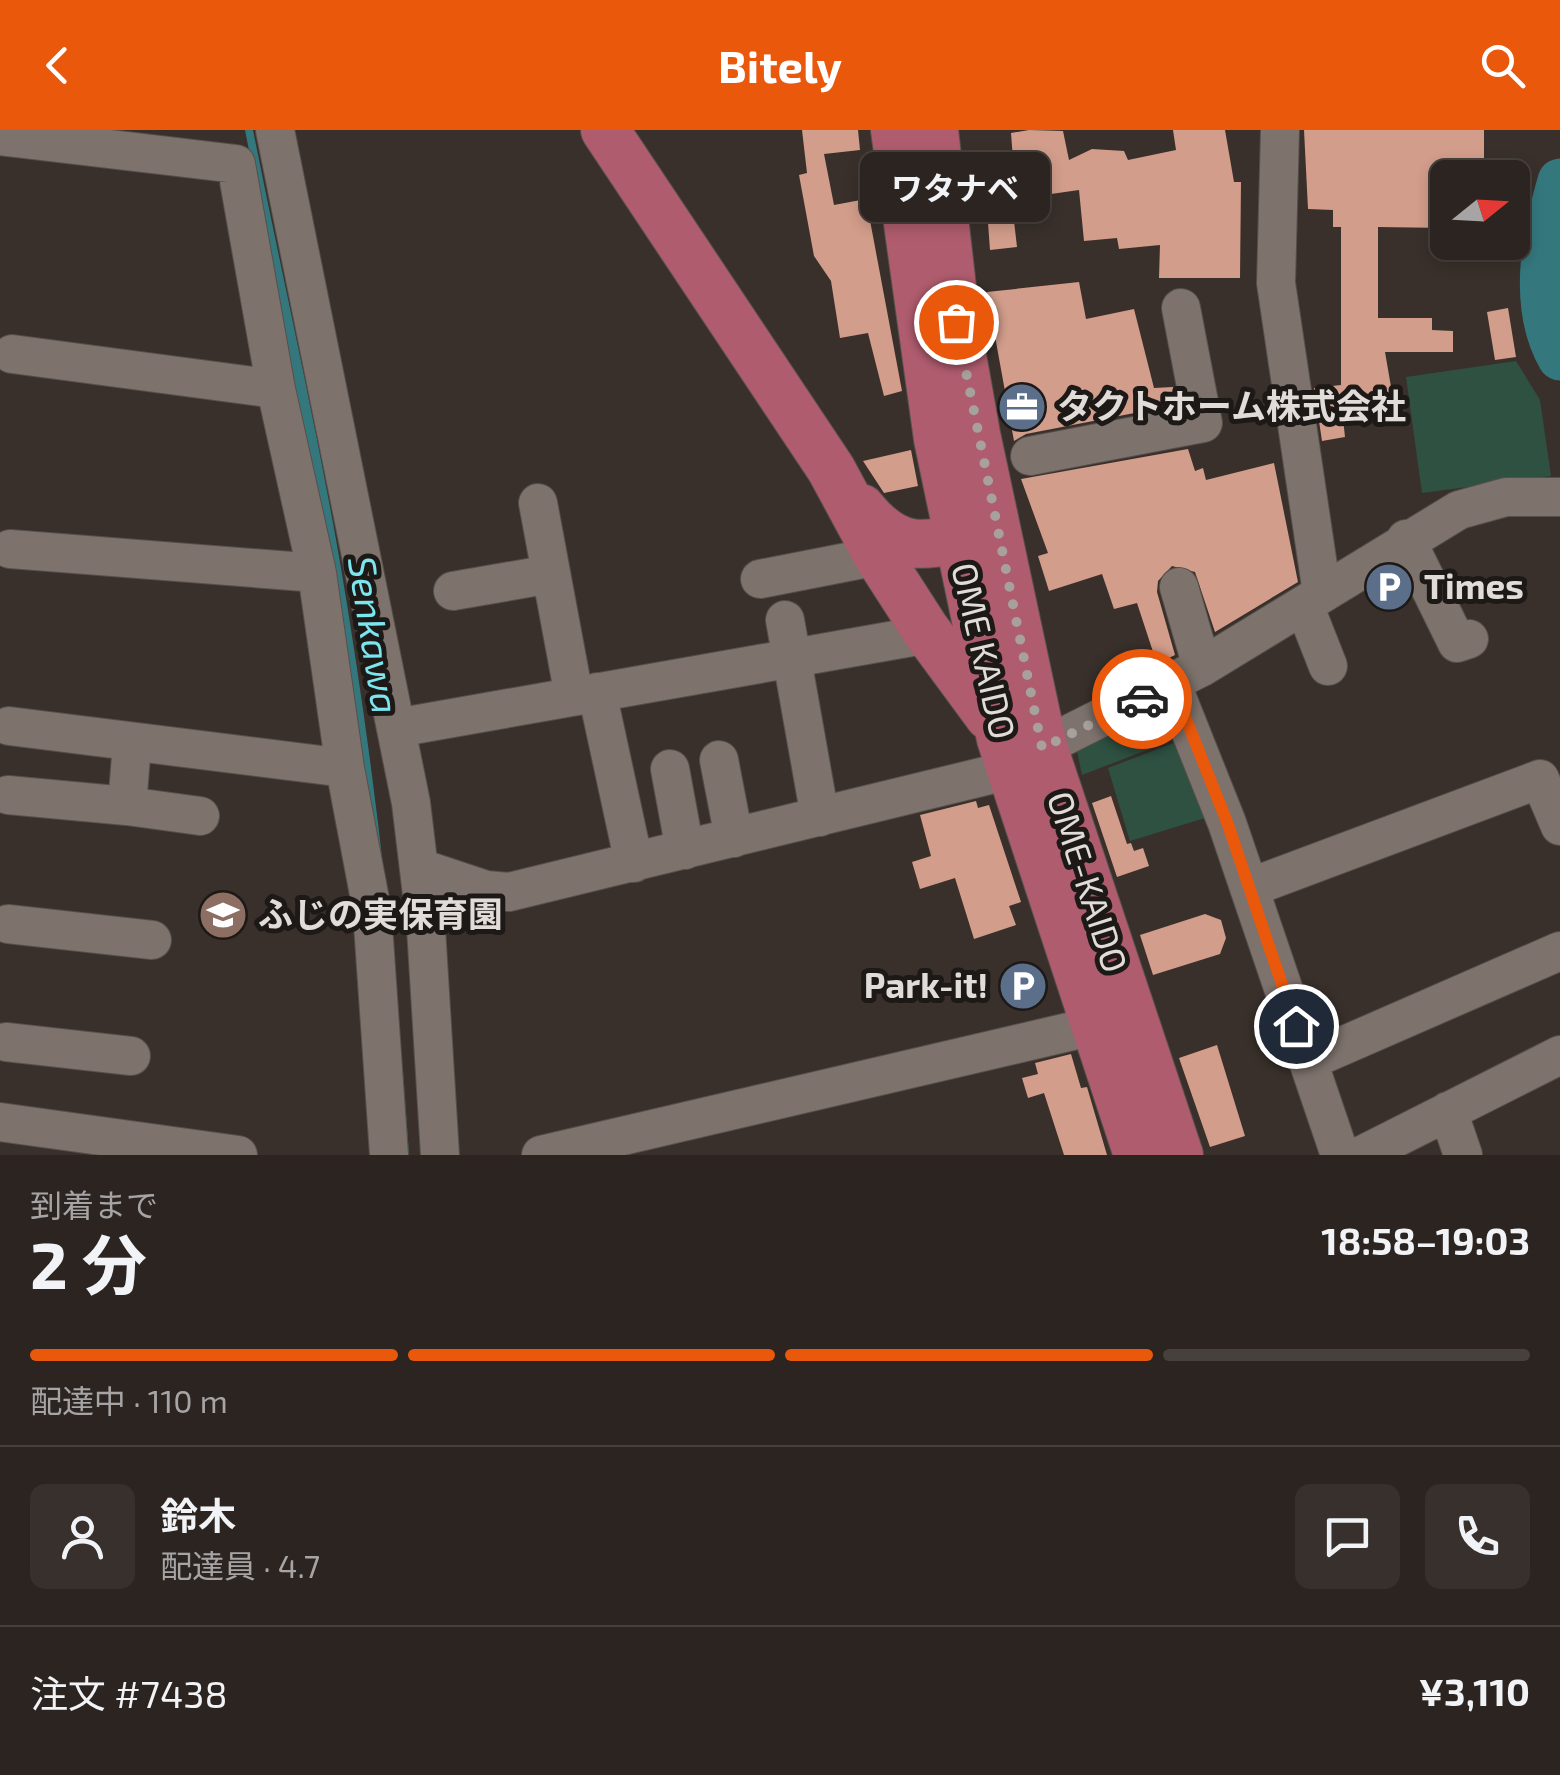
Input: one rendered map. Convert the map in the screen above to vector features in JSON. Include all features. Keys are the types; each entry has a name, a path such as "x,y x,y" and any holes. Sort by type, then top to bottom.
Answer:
{"main road":[{"path":"605,130 837,478 882,535 913,544 977,534 934,130"},
{"name":"OME KAIDO","path":"895,130 919,330 977,534 1018,752 1094,1026 1138,1155"},
{"path":"837,478 878,556 924,629 1018,752"},
{"name":"OME-KAIDO","path":"1018,752 1179,1155"}],"street":[{"path":"275,130 396,728 420,868 440,1155"},
{"path":"1280,130 1277,325 1313,599 1328,666"},
{"path":"0,136 236,164 276,389 318,572 346,768 372,910 388,1155"},
{"path":"1030,456 1203,423 1188,330"},
{"path":"12,354 276,389"},
{"path":"420,868 486,890 509,892 820,816 1018,752 1187,676 1406,540 1485,501 1559,499"},
{"path":"538,503 551,574 634,863"},
{"path":"1406,540 1457,643 1469,640"},
{"path":"10,549 318,572"},
{"path":"760,579 878,556"},
{"path":"453,591 551,574"},
{"path":"1180,587 1187,676 1249,888 1340,1155"},
{"path":"396,728 585,694 788,638 912,637 924,629"},
{"path":"788,638 820,816"},
{"path":"9,726 346,768"},
{"path":"127,806 132,744"},
{"path":"719,760 734,838"},
{"path":"670,769 685,850"},
{"path":"1249,888 1540,779 1560,826"},
{"path":"8,795 200,816"},
{"path":"8,924 152,940"},
{"path":"1308,1061 1560,951"},
{"path":"541,1155 1094,1026"},
{"path":"6,1042 130,1056"},
{"path":"1362,1155 1448,1112 1557,1067"},
{"path":"1448,1112 1463,1155"},
{"path":"0,1122 238,1155"}],"green space":[{"path":"1516,361 1540,400 1551,476 1422,493 1406,377"},
{"path":"1164,701 1183,736 1082,775 1076,746"},
{"path":"1184,739 1215,815 1130,841 1108,768"}],"water":[{"path":"245,130 253,130 321,458 353,641 382,861 409,1155 400,1155 300,411"}],"building":[{"path":"802,130 858,130 860,150 824,154 834,205 866,199 902,391 884,396 868,333 840,338 831,281 814,256 799,175 807,173"},
{"path":"1173,130 1225,130 1234,182 1241,182 1240,278 1159,278 1160,245 1119,249 1117,238 1084,241 1079,190 1016,199 1011,133 1063,131 1069,160 1092,149 1124,151 1128,160 1176,150"},
{"path":"1304,130 1484,130 1484,160 1430,160 1430,228 1378,227 1378,318 1432,318 1432,330 1453,331 1453,352 1385,352 1395,410 1343,419 1345,437 1322,441 1314,388 1341,385 1341,227 1333,227 1333,210 1308,209"},
{"path":"1014,221 1017,247 990,250 988,223"},
{"path":"1079,282 1086,319 1134,309 1154,388 1173,387 1175,394 1150,410 1026,434 1014,441 987,292"},
{"path":"1508,308 1516,357 1495,360 1487,312"},
{"path":"1188,449 1195,471 1203,468 1206,480 1274,463 1298,582 1215,632 1195,572 1172,566 1158,581 1157,592 1175,655 1157,664 1137,603 1114,609 1102,574 1049,591 1038,556 1048,553 1021,479"},
{"path":"911,450 918,486 884,493 863,461"},
{"path":"1111,796 1127,844 1131,843 1134,851 1143,848 1149,866 1117,877 1092,803"},
{"path":"976,801 978,808 989,805 1021,902 1009,906 1016,925 974,939 955,878 920,889 912,862 931,856 920,815"},
{"path":"1205,914 1221,920 1226,938 1220,954 1153,975 1140,935"},
{"path":"1217,1045 1245,1136 1210,1147 1179,1058"},
{"path":"1071,1054 1081,1088 1087,1087 1107,1155 1064,1155 1044,1093 1028,1098 1022,1078 1038,1074 1035,1063"}],"waterway":[{"path":"1560,181 1543,271 1545,316 1560,358"}],"way so far":[{"path":"956,322 1042,748 1142,699"}],"place":[{"name":"ワタナベ","path":"956,322"},
{"name":"タクトホーム株式会社","path":"1022,407"},
{"name":"Times","path":"1389,587"},
{"name":"ふじの実保育園","path":"223,915"},
{"name":"Park-it!","path":"1023,986"}],"route":[{"path":"1142,699 1172,684 1227,822 1296,1026"}],"water label":[{"name":"Senkawa","path":"373,635"}]}
